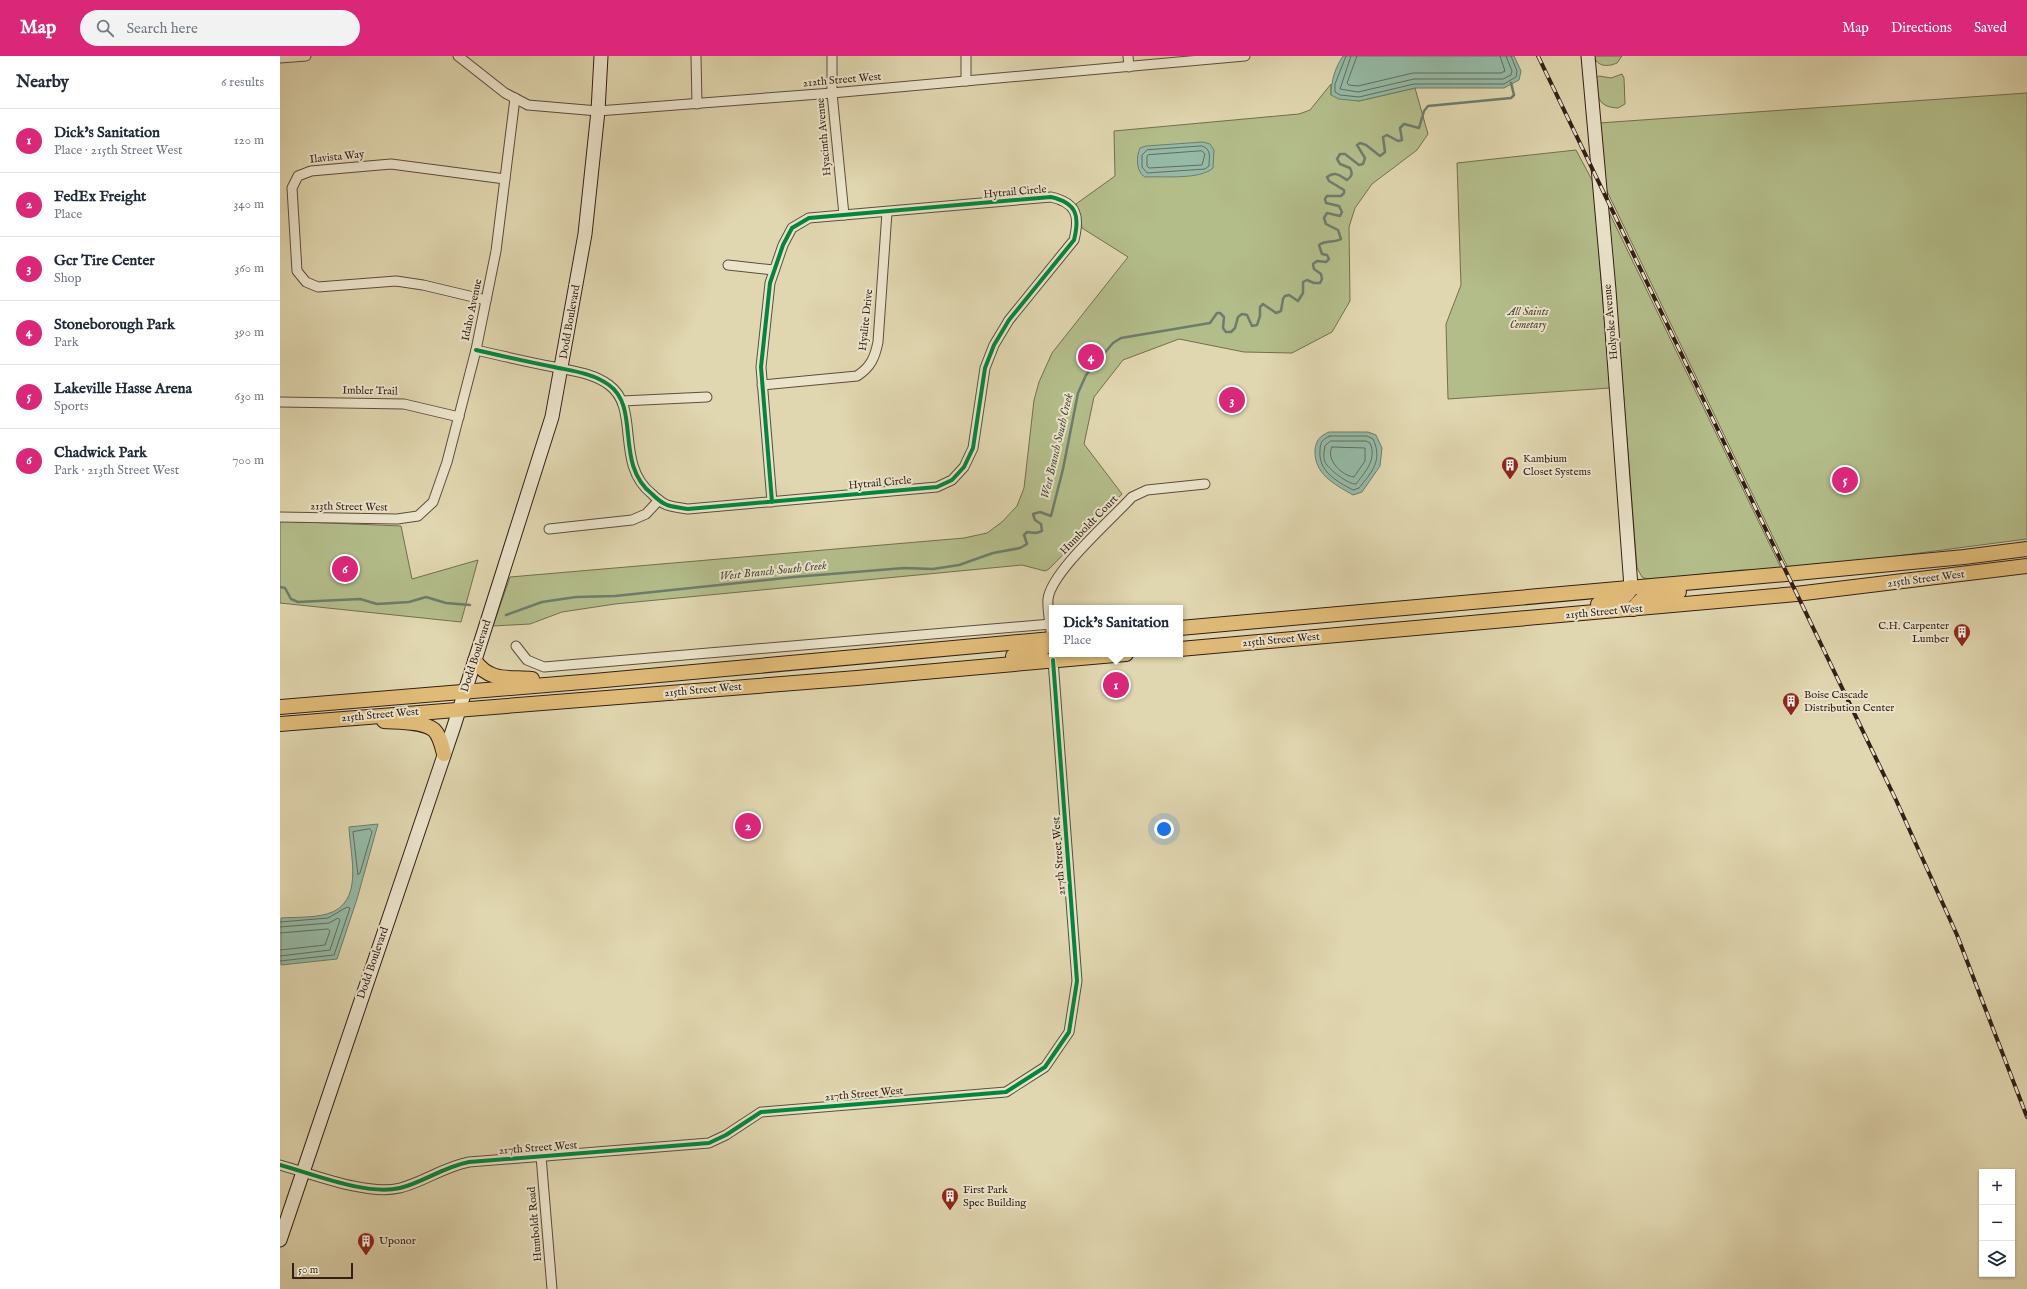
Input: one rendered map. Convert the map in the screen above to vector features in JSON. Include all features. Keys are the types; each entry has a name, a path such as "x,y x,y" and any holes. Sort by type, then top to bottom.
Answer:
{"main road":[{"name":"Dodd Boulevard","path":"280,1240 465,692 552,417 584,242 598,111 601,56"},
{"name":"Holyoke Avenue","path":"1588,56 1609,290 1631,587"},
{"name":"215th Street West","path":"1183,628 1732,579 1964,557 2027,549"},
{"name":"215th Street West","path":"1183,649 1838,590 2027,566"},
{"path":"1633,609 1641,600 1696,589 1732,579"},
{"path":"1515,620 1545,611 1592,606 1622,599 1628,595 1631,587"},
{"name":"215th Street West","path":"280,707 594,681 1049,639"},
{"path":"942,670 974,661 1038,651 1046,647 1049,643"},
{"name":"215th Street West","path":"280,724 942,670 1056,657"},
{"path":"474,661 482,671 490,676 594,681"},
{"path":"340,718 423,725 434,730 441,741 444,754"}],"street":[{"path":"280,58 306,56"},
{"path":"696,56 697,104"},
{"name":"Hyacinth Avenue","path":"832,56 832,93 844,215"},
{"path":"966,56 966,81"},
{"path":"1128,56 1129,67"},
{"name":"212th Street West","path":"463,57 505,93 528,105 598,111 832,93 1245,56"},
{"name":"Idaho Avenue","path":"418,516 433,502 447,462 476,350 497,245 515,98"},
{"name":"Ilavista Way","path":"486,300 403,282 387,281 318,287 306,282 297,271 292,188 298,176 311,171 391,164 505,179"},
{"name":"Hytrail Circle","path":"561,369 598,378 610,385 622,401 625,410 630,457 634,471 640,482 666,505 688,509 772,502 937,487 952,480 964,467 972,448 985,368 994,346 1009,320 1074,240 1078,226 1075,212 1065,200 1051,197 810,218 792,228 770,283 762,360 762,385 772,502"},
{"name":"Hyalite Drive","path":"762,385 857,376 867,370 875,357 878,342 887,212"},
{"path":"728,265 774,270"},
{"path":"476,350 561,369"},
{"path":"622,401 707,397"},
{"name":"Imbler Trail","path":"280,402 404,404 459,417"},
{"name":"Humboldt Court","path":"1049,607 1048,599 1052,585 1062,570 1132,498 1147,490 1205,484"},
{"path":"549,529 632,520 646,514 659,500"},
{"name":"213th Street West","path":"280,517 397,519 418,516"},
{"path":"516,646 527,660 544,667 1049,624"},
{"name":"217th Street West","path":"280,1165 370,1190 400,1188 457,1164 708,1143 726,1135 761,1112 1006,1092 1044,1067 1069,1032 1077,981 1056,657"},
{"name":"Humboldt Road","path":"541,1156 552,1289"}],"green space":[{"path":"1594,56 1622,56 1617,63 1603,65 1595,60"},
{"path":"1622,74 1624,78 1625,104 1618,108 1602,103 1598,95 1596,78 1599,76 1611,78"},
{"path":"1331,84 1331,95 1359,101 1415,88 1428,134 1417,150 1372,184 1355,208 1349,227 1350,301 1332,332 1292,353 1244,352 1179,339 1123,360 1094,397 1084,444 1122,494 1049,569 1045,571 1022,565 615,604 562,612 530,624 493,626 510,577 964,538 987,533 1002,522 1017,506 1024,488 1034,400 1039,382 1052,353 1128,257 1082,228 1080,214 1076,204 1115,176 1114,131 1299,114 1310,110"},
{"path":"2027,93 2027,539 1789,570 1605,187 1599,123"},
{"name":"All Saints Cemetary","path":"1576,150 1593,182 1610,388 1448,399 1446,324 1461,285 1457,163"},
{"path":"1607,208 1782,570 1741,570 1649,580 1642,577 1637,568"},
{"path":"280,521 401,526 412,579 478,560 461,622 280,603"}],"water":[{"path":"1343,56 1514,56 1521,71 1519,80 1504,88 1415,88 1359,101 1339,99 1331,95 1334,75"},
{"path":"1203,142 1210,144 1214,150 1213,168 1207,172 1191,176 1145,177 1138,168 1137,160 1140,148 1146,146"},
{"path":"1329,432 1368,432 1376,435 1382,448 1380,466 1362,492 1353,495 1346,491 1326,477 1318,466 1315,450 1316,444 1323,435"},
{"path":"378,824 357,899 337,959 281,965 281,918 322,915 339,908 347,900 353,877 349,827"}],"waterway":[{"name":"West Branch South Creek","path":"506,615 542,602 576,597 615,596 794,577 904,568 933,569 959,565 993,553 1020,548 1027,544 1024,535 1027,532 1036,533 1042,531 1041,524 1035,520 1033,514 1040,512 1051,516 1063,469 1078,393 1086,375 1113,343 1121,338 1210,323 1217,313 1220,313 1224,317 1223,328 1226,332 1231,332 1235,328 1238,317 1242,314 1247,315 1252,326 1257,325 1260,316 1260,307 1263,304 1276,313 1281,311 1285,296 1289,295 1298,301 1303,293 1303,282 1307,280 1314,283 1320,283 1322,279 1321,274 1314,269 1313,264 1317,261 1326,262 1329,259 1327,255 1322,254 1319,245 1341,239 1338,230 1326,224 1324,218 1327,213 1340,216 1342,212 1339,206 1326,203 1325,199 1327,196 1341,196 1344,193 1344,190 1329,181 1327,177 1335,174 1347,180 1352,175 1350,168 1340,164 1337,159 1340,154 1345,154 1359,165 1363,164 1365,158 1357,145 1360,143 1366,145 1380,156 1385,152 1383,137 1387,135 1398,141 1402,140 1400,128 1404,124 1419,128 1424,111 1428,106 1511,98 1514,95 1511,83"},
{"name":"West Branch South Creek","path":"280,587 285,588 291,599 298,602 360,599 377,604 409,602 426,597 446,603 470,605"}],"railway":[{"path":"1538,56 1896,800 1957,935 2027,1117"}],"cycle path":[{"path":"476,350 582,373 603,381 609,385 618,395 624,408 630,452 634,468 641,482 652,494 657,499 669,506 688,509 937,487 952,480 964,467 973,448 985,368 994,345 1009,320 1074,240 1077,224 1076,217 1071,207 1066,203 1051,197 809,218 792,228 783,245 770,283 761,367 772,502"},
{"path":"280,1165 356,1187 387,1190 409,1185 451,1167 469,1162 709,1143 726,1135 761,1112 1006,1092 1045,1067 1069,1032 1077,981 1053,660"}],"place":[{"name":"Stoneborough Park","path":"1091,357"},
{"name":"Gcr Tire Center","path":"1232,400"},
{"name":"Kambium Closet Systems","path":"1510,480"},
{"name":"Lakeville Hasse Arena","path":"1845,480"},
{"name":"Chadwick Park","path":"345,569"},
{"name":"C.H. Carpenter Lumber","path":"1962,647"},
{"name":"Dick's Sanitation","path":"1116,685"},
{"name":"Boise Cascade Distribution Center","path":"1791,716"},
{"name":"FedEx Freight","path":"748,826"},
{"name":"First Park Spec Building","path":"950,1211"},
{"name":"Uponor","path":"366,1256"}]}
